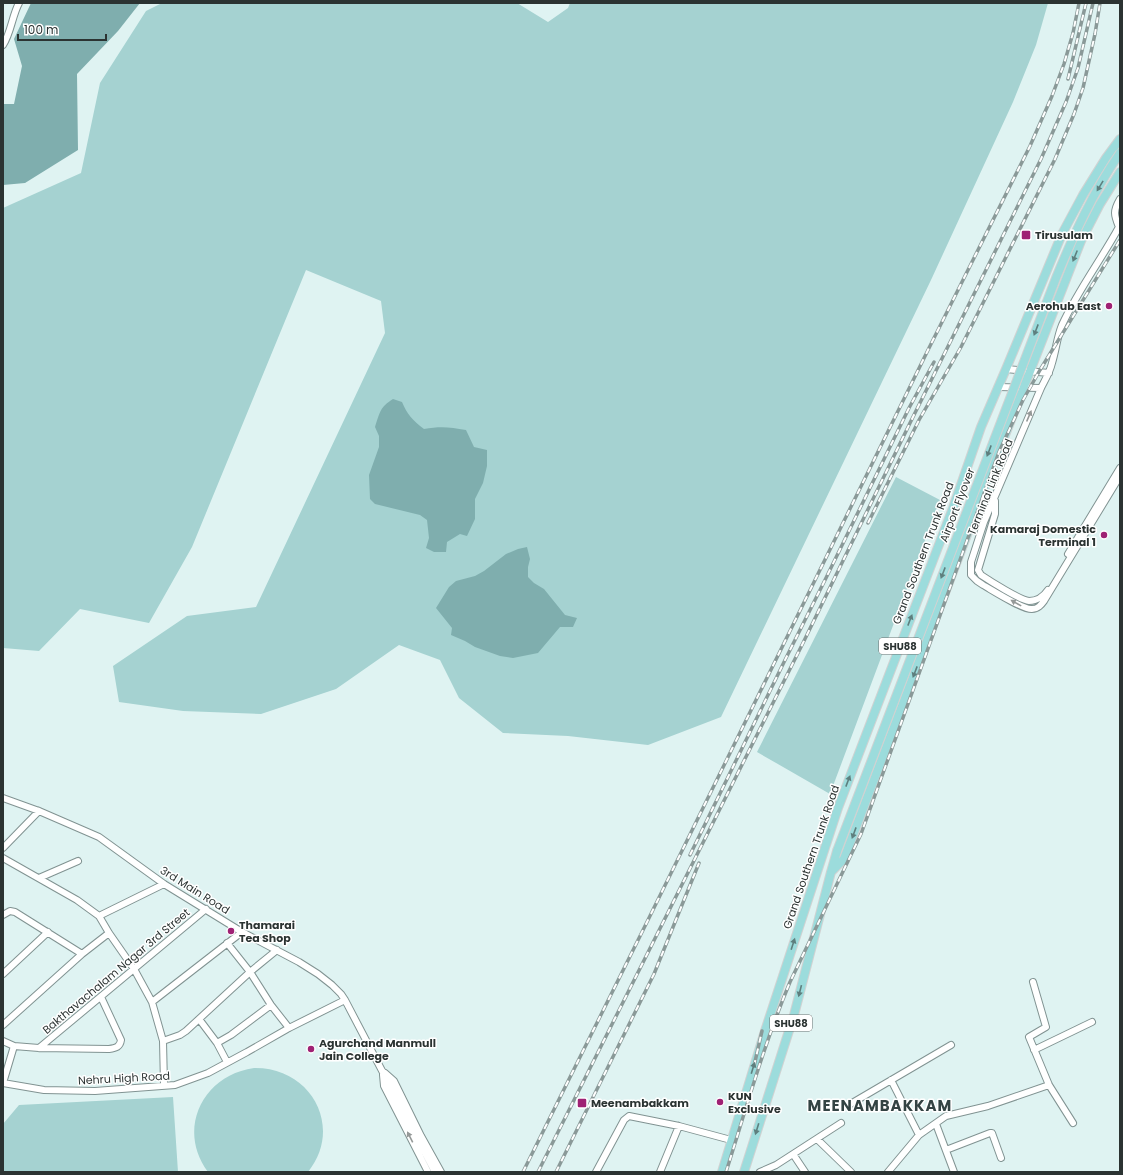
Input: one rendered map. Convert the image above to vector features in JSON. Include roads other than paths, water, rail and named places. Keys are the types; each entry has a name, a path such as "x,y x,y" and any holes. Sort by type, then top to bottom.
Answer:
{"main road":[{"name":"Grand Southern Trunk Road","path":"722,1172 765,1030 838,808 952,508 981,427 1062,234 1084,194 1106,158 1120,139"},
{"name":"Airport Flyover","path":"831,872 837,851 1056,278 1073,236 1092,199 1120,153"},
{"path":"831,872 844,859 1029,371 1081,241 1100,204 1120,172"},
{"name":"SHU88","path":"744,1172 794,1015 831,872"}],"street":[{"path":"3,45 19,3"},
{"name":"Terminal Link Road","path":"1119,201 1114,210 1119,227 1068,313 1059,333 1049,373 1041,388 984,522 972,562 971,575 977,581 1024,607 1031,610 1040,607 1120,476"},
{"path":"1006,369 1049,373"},
{"path":"999,387 1041,388"},
{"path":"995,498 995,514 978,570 981,575 990,581 1016,595 1029,601 1037,600 1046,592 1076,539 1120,468"},
{"name":"3rd Main Road","path":"3,798 39,811 99,838 164,884 242,932 299,962 332,985 345,1000 435,1172"},
{"path":"3,848 39,811"},
{"path":"3,858 77,900 99,916 134,969 152,1002 163,1041 164,1085"},
{"path":"39,878 78,860"},
{"path":"99,916 164,884"},
{"name":"Bakthavachalam Nagar 3rd Street","path":"39,1048 206,909"},
{"path":"3,915 10,911 15,912 82,954"},
{"path":"3,974 48,932"},
{"path":"152,1002 242,932"},
{"path":"3,1025 82,954 109,933"},
{"path":"227,943 250,972 271,1005 289,1028"},
{"path":"163,1041 180,1035 276,950"},
{"path":"1033,982 1046,1027 1029,1037 1049,1085 1073,1122"},
{"path":"3,1041 14,1046 39,1048 109,1049 118,1047 121,1044 121,1040 101,997"},
{"name":"Nehru High Road","path":"3,1083 44,1090 94,1091 176,1085 208,1072 289,1028 345,1000"},
{"path":"217,1044 271,1005"},
{"path":"199,1019 217,1044 227,1062"},
{"path":"1034,1050 1092,1022"},
{"path":"848,1106 951,1045"},
{"path":"3,1083 14,1046"},
{"path":"383,1071 384,1086 428,1172"},
{"path":"383,1071 394,1081 421,1136 441,1172"},
{"path":"891,1080 919,1135"},
{"path":"888,1172 919,1135 946,1116 988,1106 1049,1085"},
{"path":"596,1172 627,1118 630,1116 679,1126 731,1140"},
{"path":"760,1172 776,1165 841,1123"},
{"path":"936,1124 954,1172"},
{"path":"660,1172 679,1126"},
{"path":"946,1150 992,1133 1001,1158"},
{"path":"817,1139 851,1172"},
{"path":"793,1154 805,1172"}],"railway":[{"path":"523,1172 1030,146 1064,64 1073,33 1079,3"},
{"path":"1068,79 1086,3"},
{"path":"538,1172 803,643 1041,159 1066,102 1078,68 1093,3"},
{"path":"868,523 919,420 961,347 1055,159 1083,88 1100,3"},
{"path":"726,1172 756,1077 781,1005 790,982 861,834 999,452 1023,400 1040,370 1120,240"},
{"path":"690,855 909,408 934,362"},
{"path":"556,1172 654,974 699,863"},
{"path":"754,1066 762,1031"}],"place":[{"name":"Tirusulam","path":"1026,235"},
{"name":"Aerohub East","path":"1109,306"},
{"name":"Kamaraj Domestic Terminal 1","path":"1104,535"},
{"name":"Thamarai Tea Shop","path":"231,931"},
{"name":"Agurchand Manmull Jain College","path":"311,1049"},
{"name":"KUN Exclusive","path":"720,1102"},
{"name":"Meenambakkam","path":"582,1103"}],"district":[{"name":"MEENAMBAKKAM","path":"880,1105"}]}
